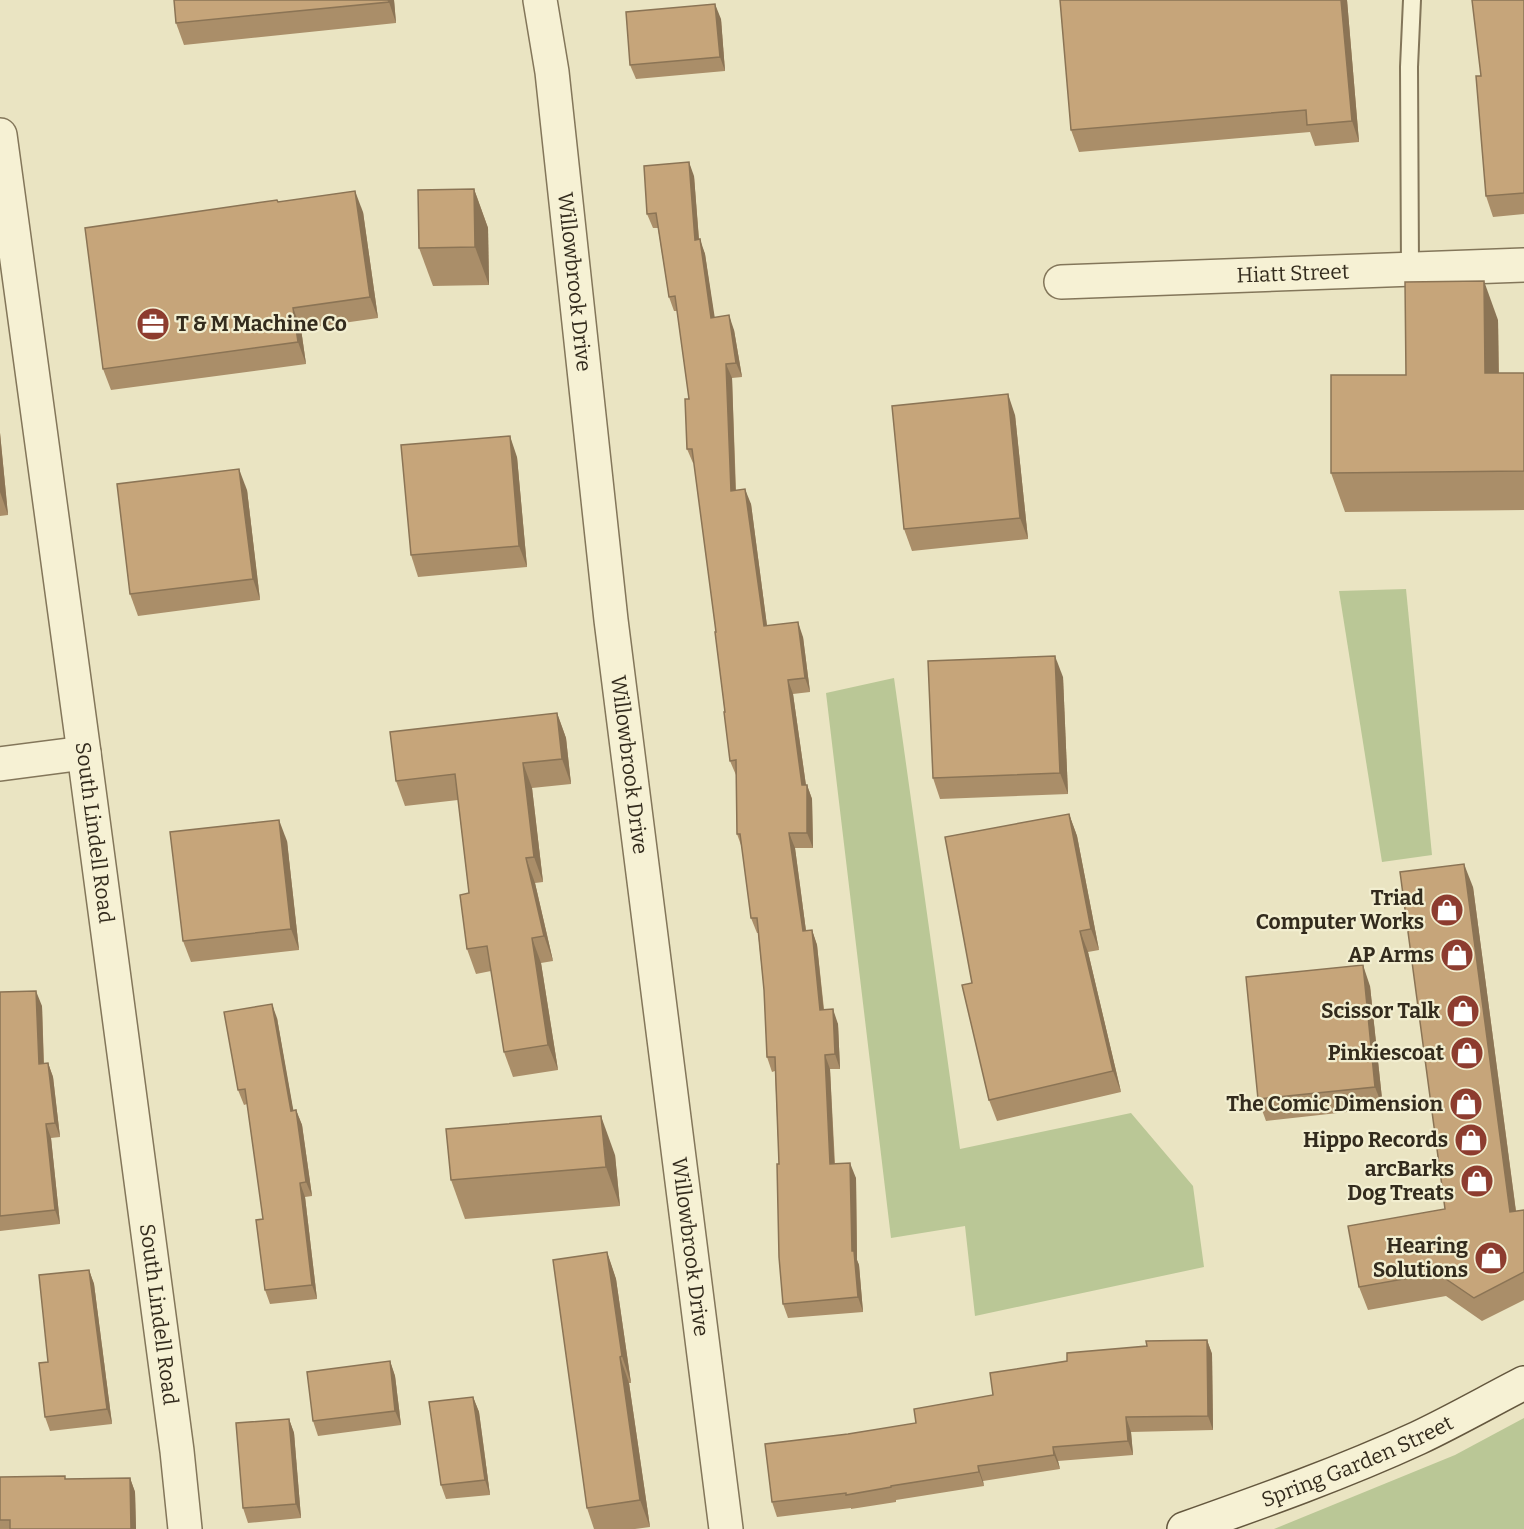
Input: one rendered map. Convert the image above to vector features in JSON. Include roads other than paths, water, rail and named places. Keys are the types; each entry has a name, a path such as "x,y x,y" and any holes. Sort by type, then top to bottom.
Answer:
{"street":[{"name":"Willowbrook Drive","path":"540,0 552,72 611,620 726,1529"},
{"name":"South Lindell Road","path":"0,135 84,753 185,1529"},
{"name":"Hiatt Street","path":"1061,282 1524,265"},
{"path":"0,764 84,753"},
{"name":"Spring Garden Street","path":"1184,1529 1294,1490 1419,1438 1524,1383"}],"lane":[{"path":"1410,269 1409,67 1412,0"}],"place":[{"name":"T & M Machine Co","path":"153,324"},
{"name":"Triad Computer Works","path":"1447,910"},
{"name":"AP Arms","path":"1457,955"},
{"name":"Scissor Talk","path":"1463,1011"},
{"name":"Pinkiescoat","path":"1467,1053"},
{"name":"The Comic Dimension","path":"1466,1104"},
{"name":"Hippo Records","path":"1471,1140"},
{"name":"arcBarks Dog Treats","path":"1477,1181"},
{"name":"Hearing Solutions","path":"1491,1258"}]}
